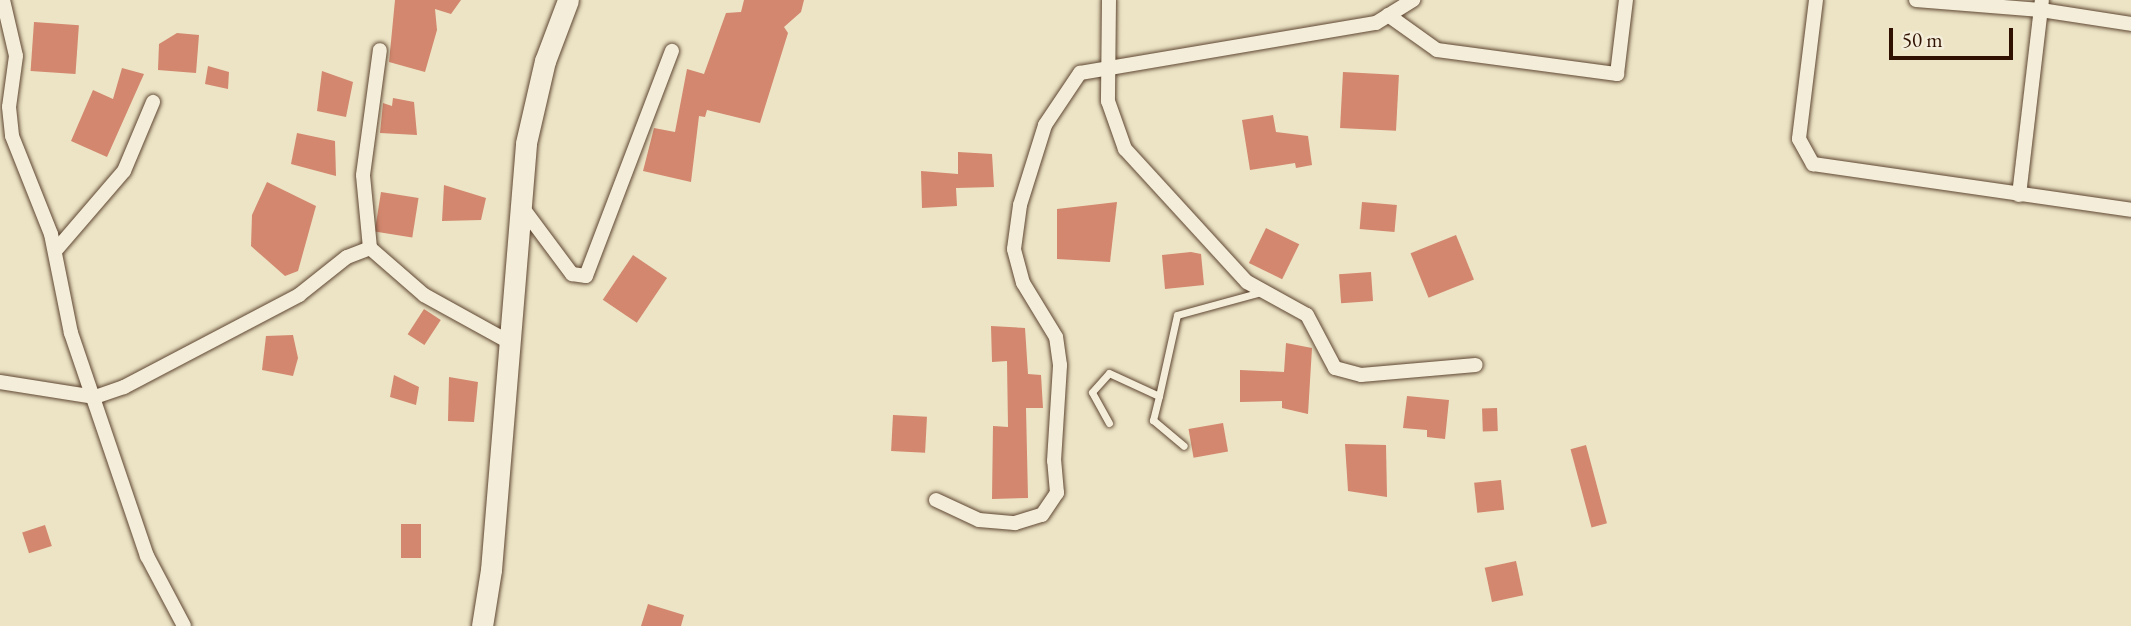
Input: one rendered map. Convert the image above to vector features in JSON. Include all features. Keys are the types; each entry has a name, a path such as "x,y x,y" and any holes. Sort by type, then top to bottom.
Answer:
{"street":[{"path":"3,0 16,56 9,107 12,136 56,250 62,301 147,556 184,626"},
{"path":"482,626 491,570 518,201 526,143 545,61 568,0"},
{"path":"1110,0 1108,101 1117,131 1136,165 1187,214 1247,282 1307,315 1335,368 1361,375 1476,365"},
{"path":"936,500 994,523 1028,521 1052,506 1057,493 1054,461 1060,365 1056,337 1017,267 1016,227 1045,125 1063,91 1080,73 1107,65 1376,23 1413,0"},
{"path":"1388,16 1437,50 1617,74 1626,0"},
{"path":"1816,0 1800,139 1813,164 2131,210"},
{"path":"1916,0 2041,5 2131,24"},
{"path":"2019,195 2041,5"},
{"path":"380,50 363,175 370,248 424,295 509,342"},
{"path":"518,201 572,274 586,276 672,51"},
{"path":"56,250 124,171 153,102"},
{"path":"0,382 95,397 204,348 299,295 347,257 370,248"}],"lane":[{"path":"1184,446 1153,420 1177,315 1261,292"},
{"path":"1109,424 1092,392 1109,373 1159,396"}],"building":[{"path":"395,0 461,0 451,14 435,9 437,30 425,72 389,62"},
{"path":"744,0 804,0 801,12 784,27 788,33 760,123 707,110 705,117 699,116 691,182 643,171 654,128 675,132 687,69 704,74 726,13 741,12"},
{"path":"34,22 79,25 75,74 31,71"},
{"path":"177,33 199,35 196,73 158,70 159,44"},
{"path":"208,66 229,72 228,89 205,84"},
{"path":"122,68 144,74 107,157 71,141 93,90 113,99"},
{"path":"322,71 353,82 346,117 317,111"},
{"path":"1343,72 1399,75 1396,131 1340,128"},
{"path":"393,98 414,102 417,135 380,133 383,103 392,106"},
{"path":"1273,115 1276,132 1308,136 1312,165 1296,168 1295,163 1250,170 1242,120"},
{"path":"297,133 335,141 336,176 291,164"},
{"path":"958,152 992,154 994,187 956,188 957,206 922,208 921,171 958,174"},
{"path":"267,182 316,206 298,271 285,276 251,246 252,215"},
{"path":"444,185 486,198 481,220 442,221"},
{"path":"381,192 419,198 412,237 375,232"},
{"path":"1117,202 1110,262 1057,259 1057,209"},
{"path":"1362,202 1397,205 1395,232 1360,229"},
{"path":"1266,228 1299,244 1282,279 1249,263"},
{"path":"1456,235 1474,280 1429,298 1411,253"},
{"path":"1191,252 1201,254 1204,285 1165,289 1162,255"},
{"path":"633,255 667,278 637,323 603,300"},
{"path":"1371,272 1373,301 1341,303 1339,274"},
{"path":"424,309 441,320 424,345 408,334"},
{"path":"991,326 1025,328 1028,374 1041,375 1043,408 1026,408 1028,498 992,499 993,426 1008,427 1007,361 992,362"},
{"path":"293,335 298,358 293,376 262,370 266,336"},
{"path":"1286,343 1312,348 1308,414 1282,408 1282,401 1240,402 1240,370 1284,372"},
{"path":"394,375 419,387 416,405 390,397"},
{"path":"449,377 478,382 474,422 448,421"},
{"path":"1407,396 1449,400 1445,439 1427,437 1427,430 1403,428"},
{"path":"1497,408 1498,431 1483,432 1482,409"},
{"path":"893,415 927,417 925,453 891,451"},
{"path":"1223,423 1228,452 1194,458 1189,429"},
{"path":"1345,444 1386,445 1387,497 1348,491"},
{"path":"1586,445 1607,523 1592,527 1571,449"},
{"path":"1501,480 1504,510 1477,513 1474,483"},
{"path":"401,524 421,524 421,558 401,558"},
{"path":"45,525 52,546 29,553 22,532"},
{"path":"1516,561 1523,595 1492,602 1485,568"},
{"path":"648,604 684,615 681,626 641,626"}]}
